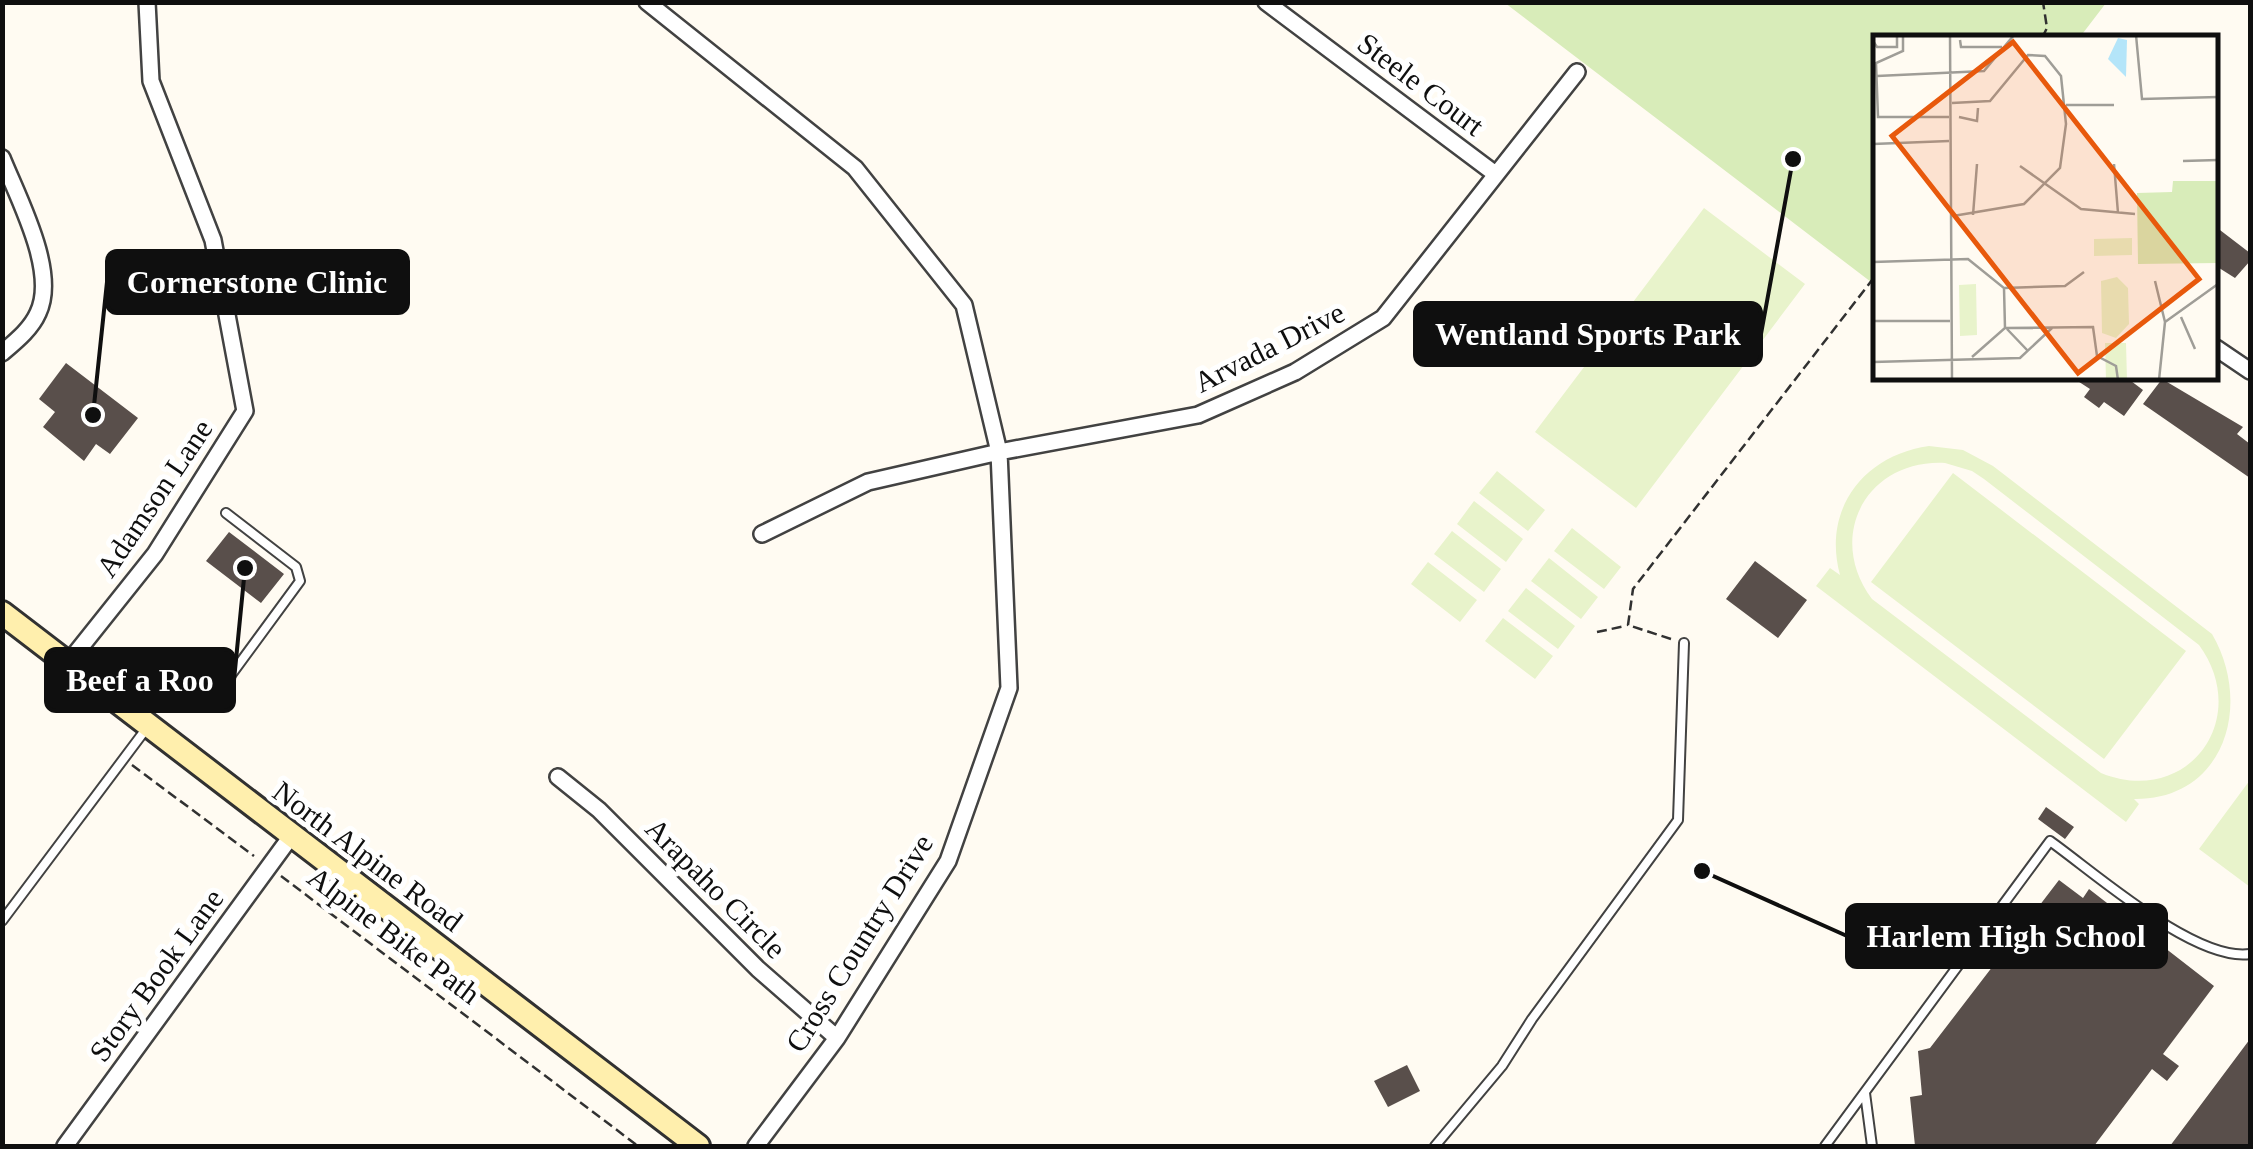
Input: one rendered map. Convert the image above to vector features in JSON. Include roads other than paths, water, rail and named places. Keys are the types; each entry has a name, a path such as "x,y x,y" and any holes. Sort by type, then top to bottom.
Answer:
{"main road":[{"name":"North Alpine Road","path":"2,614 698,1146"}],"street":[{"name":"Adamson Lane","path":"68,664 155,554 246,411 213,240 152,81 148,2"},
{"name":"Cross Country Drive","path":"646,2 855,168 964,305 999,452 1008,688 948,861 837,1038 756,1146"},
{"name":"Steele Court","path":"1266,2 1494,174"},
{"name":"Arvada Drive","path":"762,534 868,482 999,452 1198,415 1295,372 1383,318 1576,72"},
{"path":"2,158 40,259 44,284 39,312 2,353"},
{"path":"2218,349 2250,371"},
{"name":"Arapaho Circle","path":"558,777 599,810 758,969 837,1038"},
{"name":"Story Book Lane","path":"64,1146 292,835"}],"lane":[{"path":"192,669 220,690 300,581 296,567 226,513"},
{"path":"1435,1146 1502,1066 1678,820 1684,643"},
{"path":"2,921 148,725"},
{"path":"1825,1146 2050,840 2166,926 2204,944 2240,955 2250,954"},
{"path":"1865,1094 1872,1146"}],"place":[{"name":"Wentland Sports Park","path":"1793,159"},
{"name":"Cornerstone Clinic","path":"93,415"},
{"name":"Beef a Roo","path":"245,568"},
{"name":"Harlem High School","path":"1702,871"}]}
